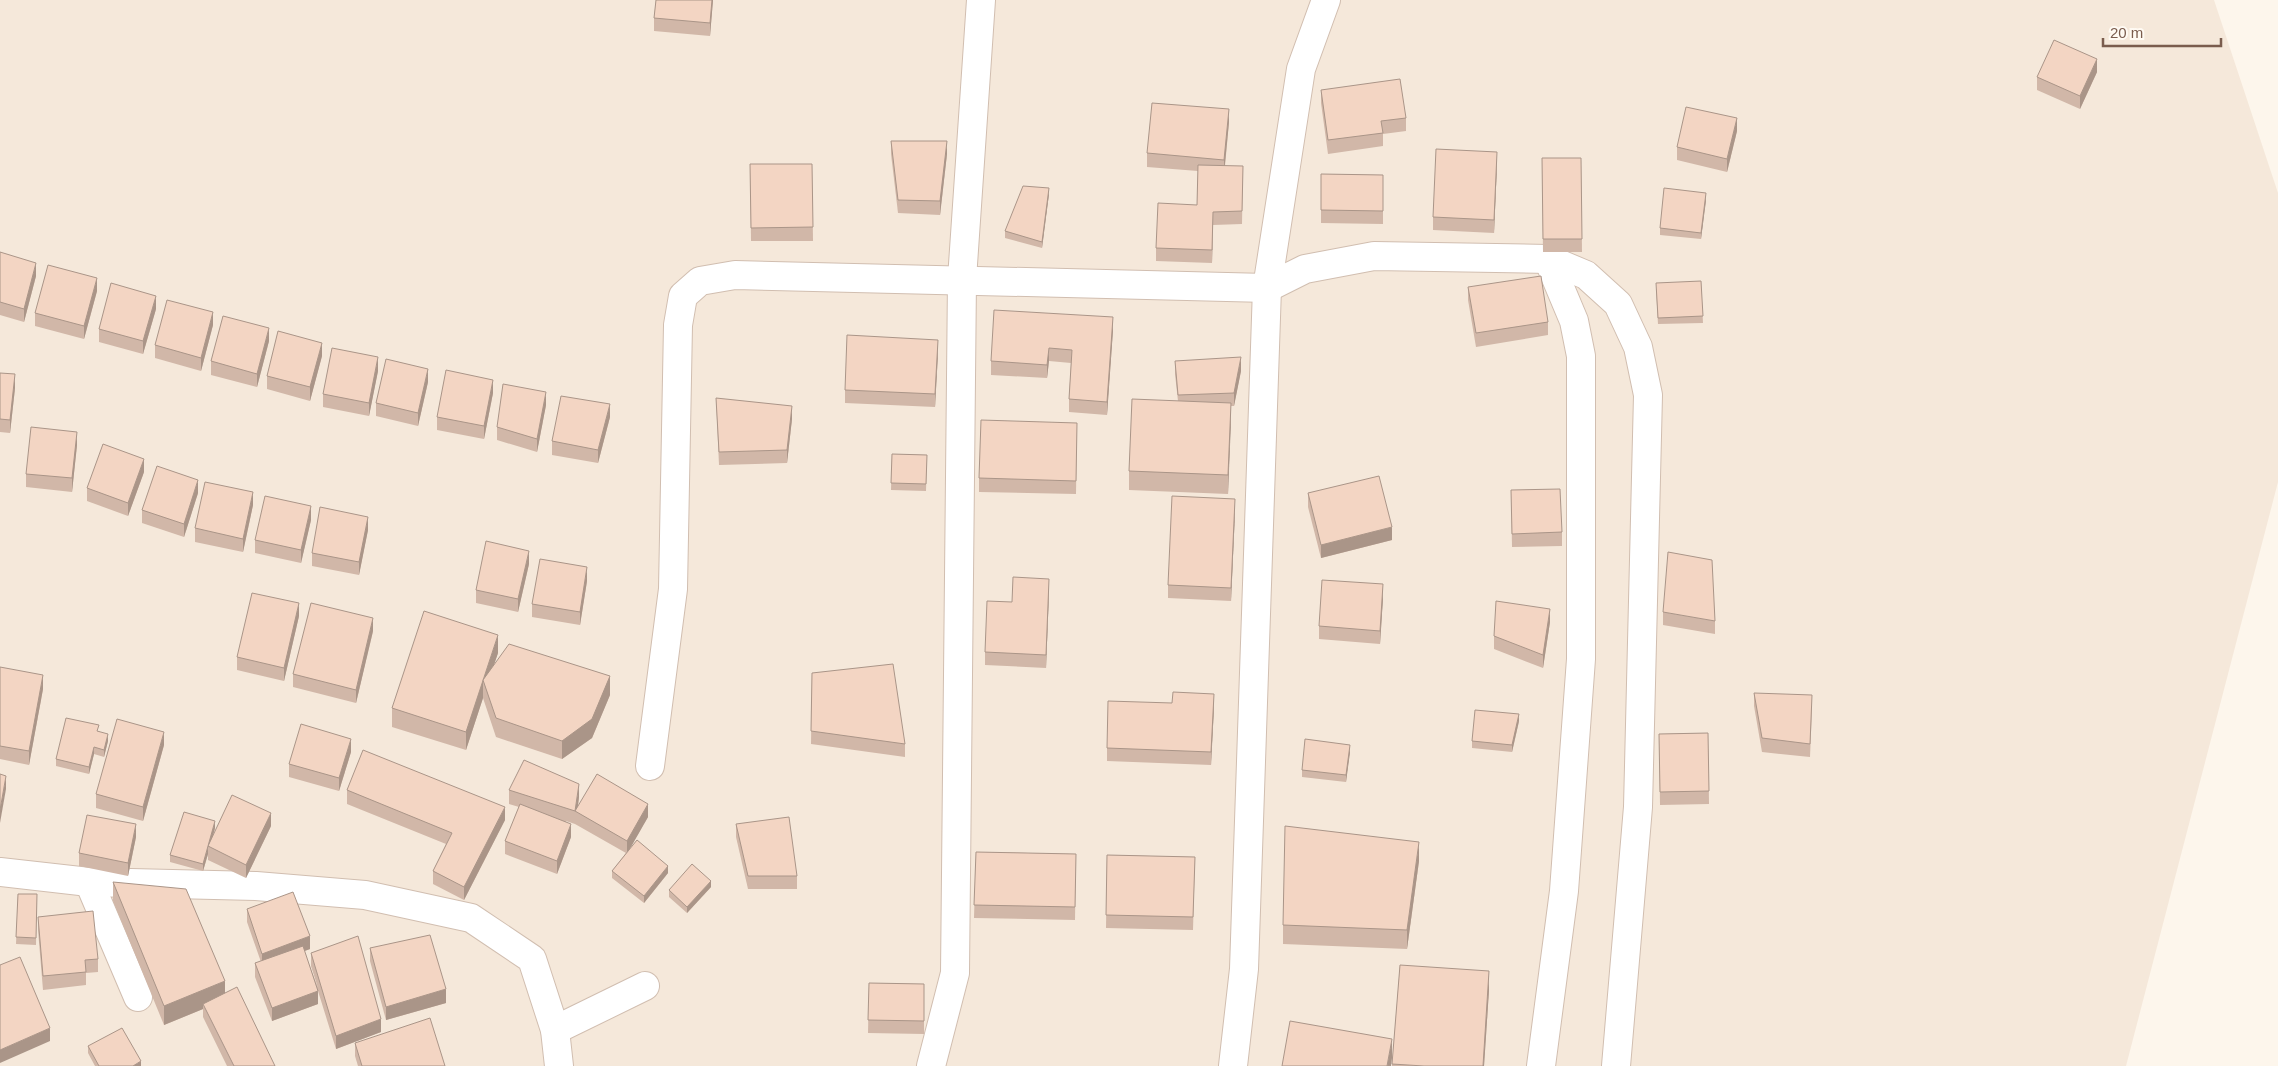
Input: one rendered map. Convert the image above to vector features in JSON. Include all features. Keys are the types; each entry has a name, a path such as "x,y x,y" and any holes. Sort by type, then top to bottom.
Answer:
{"street":[{"path":"931,1066 955,973 962,279 981,0"},
{"path":"1233,1066 1244,969 1267,288 1301,69 1326,0"},
{"path":"650,766 673,589 678,325 683,296 700,281 734,275 962,279 1267,288 1305,269 1374,256 1548,259 1586,275 1618,304 1638,347 1648,395 1638,807 1616,1066"},
{"path":"1540,1066 1564,891 1580,659 1581,356 1574,321 1548,259"},
{"path":"0,872 89,882 256,886 365,895 471,918 532,959 555,1030 559,1066"},
{"path":"89,882 138,997"},
{"path":"555,1030 645,986"}],"shaded area":[{"path":"0,0 2214,0 2278,193 2278,482 2126,1066 0,1066"}],"building":[{"path":"656,0 712,0 710,23 654,18"},
{"path":"2054,40 2097,59 2080,96 2037,77"},
{"path":"1400,79 1406,118 1381,121 1383,133 1328,140 1321,90"},
{"path":"1152,103 1229,109 1224,160 1147,153"},
{"path":"1686,107 1737,118 1727,159 1677,147"},
{"path":"891,141 947,141 940,201 898,200"},
{"path":"1436,149 1497,152 1494,220 1433,217"},
{"path":"1542,158 1581,158 1582,239 1543,239"},
{"path":"750,164 812,164 813,227 751,228"},
{"path":"1198,165 1243,166 1242,211 1213,212 1212,250 1156,248 1158,203 1197,205"},
{"path":"1321,174 1383,175 1383,211 1321,210"},
{"path":"1023,186 1049,188 1042,242 1005,231"},
{"path":"1664,188 1706,193 1701,233 1660,228"},
{"path":"0,252 36,263 24,309 0,302"},
{"path":"48,265 97,278 84,326 35,313"},
{"path":"1541,276 1548,322 1476,333 1468,287"},
{"path":"1701,281 1703,316 1658,318 1656,283"},
{"path":"111,283 156,296 143,341 99,329"},
{"path":"167,300 213,312 201,358 155,345"},
{"path":"994,310 1113,317 1107,402 1069,399 1072,350 1049,348 1047,365 991,361"},
{"path":"223,316 269,328 257,374 211,361"},
{"path":"278,331 322,343 310,387 267,376"},
{"path":"847,335 938,340 935,394 845,390"},
{"path":"332,348 378,357 369,403 323,394"},
{"path":"1241,357 1234,393 1178,395 1175,361"},
{"path":"386,359 428,369 418,413 376,403"},
{"path":"446,370 493,380 484,426 437,417"},
{"path":"0,373 15,374 10,420 0,419"},
{"path":"503,384 546,392 537,439 497,427"},
{"path":"561,396 610,404 598,450 552,441"},
{"path":"716,398 792,406 787,450 719,452"},
{"path":"1132,399 1231,403 1228,475 1129,471"},
{"path":"981,420 1077,423 1076,481 979,478"},
{"path":"31,427 77,432 72,478 26,474"},
{"path":"103,444 144,459 128,503 87,488"},
{"path":"892,454 927,455 926,484 891,483"},
{"path":"157,466 198,480 184,524 142,510"},
{"path":"1379,476 1392,527 1321,545 1308,493"},
{"path":"205,482 253,492 243,539 195,528"},
{"path":"1560,489 1562,532 1512,534 1511,490"},
{"path":"265,496 311,506 301,550 255,540"},
{"path":"1172,496 1235,499 1231,588 1168,585"},
{"path":"320,507 368,517 359,562 312,553"},
{"path":"486,541 529,551 518,599 476,590"},
{"path":"1668,552 1712,560 1715,621 1663,612"},
{"path":"540,559 587,567 580,612 532,604"},
{"path":"1013,577 1049,579 1046,655 985,652 987,601 1012,602"},
{"path":"1322,580 1383,584 1380,631 1319,626"},
{"path":"252,593 299,603 284,668 237,657"},
{"path":"1496,601 1550,609 1543,655 1494,636"},
{"path":"311,603 373,618 356,690 293,674"},
{"path":"424,611 498,635 466,732 392,708"},
{"path":"509,644 610,676 592,719 562,741 496,718 483,680"},
{"path":"893,664 905,744 811,731 812,673"},
{"path":"0,667 43,675 29,751 0,746"},
{"path":"1173,692 1214,694 1211,752 1107,748 1108,701 1172,703"},
{"path":"1754,693 1812,695 1810,744 1762,738"},
{"path":"1475,710 1519,714 1512,745 1472,741"},
{"path":"66,718 99,725 97,731 108,734 104,750 94,747 89,767 56,759"},
{"path":"117,719 164,732 143,807 96,794"},
{"path":"301,724 351,739 339,778 289,764"},
{"path":"1708,733 1709,791 1660,792 1659,734"},
{"path":"1305,739 1350,745 1346,775 1302,770"},
{"path":"363,750 505,807 464,887 433,871 452,833 347,790"},
{"path":"524,760 579,784 575,811 509,790"},
{"path":"0,774 6,776 0,810"},
{"path":"597,774 648,804 627,841 575,811"},
{"path":"232,795 271,813 246,865 208,846"},
{"path":"520,804 571,824 557,861 505,841"},
{"path":"184,812 215,821 203,864 170,855"},
{"path":"87,815 136,824 128,863 79,853"},
{"path":"789,817 797,876 748,876 736,824"},
{"path":"1285,826 1419,842 1407,930 1283,925"},
{"path":"637,840 668,866 644,896 612,871"},
{"path":"976,852 1076,854 1075,907 974,905"},
{"path":"1107,855 1195,857 1193,917 1106,915"},
{"path":"692,864 711,881 687,907 669,890"},
{"path":"113,882 186,889 225,981 164,1006"},
{"path":"293,892 310,936 262,954 247,909"},
{"path":"18,894 37,894 36,938 16,937"},
{"path":"93,911 98,959 85,960 86,972 43,976 38,917"},
{"path":"430,935 446,989 386,1007 370,948"},
{"path":"358,936 381,1019 336,1036 311,953"},
{"path":"303,946 318,991 272,1008 255,963"},
{"path":"20,957 50,1028 0,1050 0,965"},
{"path":"1400,965 1489,971 1483,1066 1392,1064"},
{"path":"869,983 924,984 924,1021 868,1020"},
{"path":"237,987 275,1066 234,1066 203,1004"},
{"path":"430,1018 445,1066 362,1066 355,1043"},
{"path":"1290,1021 1392,1039 1387,1066 1282,1066"},
{"path":"122,1028 141,1061 133,1066 99,1066 88,1046"}]}
